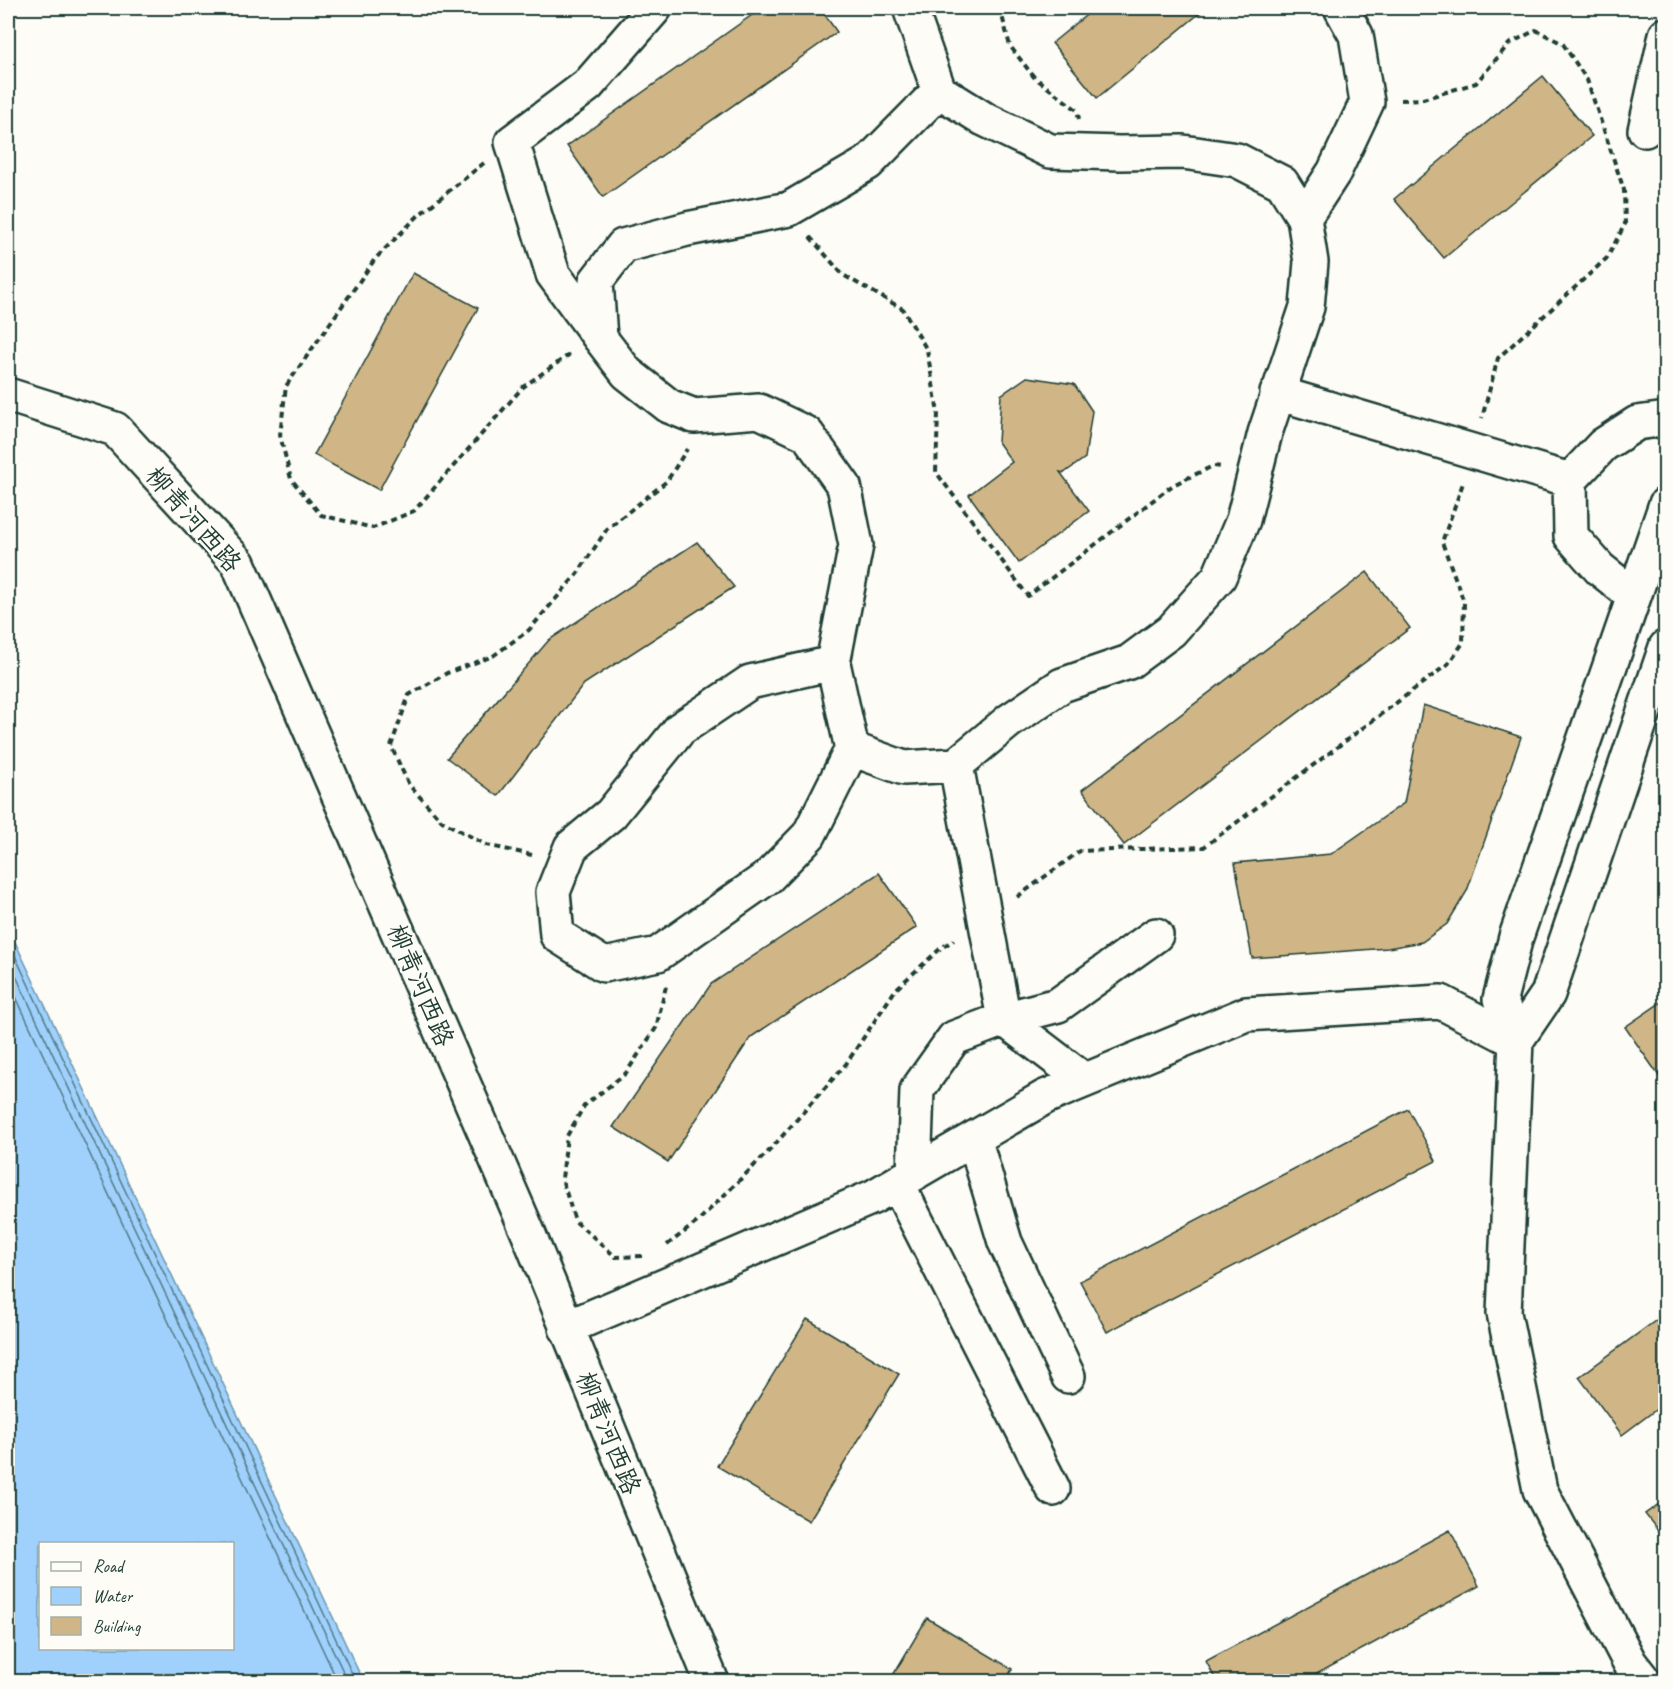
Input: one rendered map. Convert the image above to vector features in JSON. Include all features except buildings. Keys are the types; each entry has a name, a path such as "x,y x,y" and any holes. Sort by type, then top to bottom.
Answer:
{"street":[{"path":"655,8 588,85 512,142 553,274 627,373 669,406 694,416 759,411 807,434 844,486 856,545 832,663 852,749 809,835 768,878 658,954 604,965 557,935 554,892 571,847 611,814 680,729 750,682 832,663"},
{"path":"852,749 904,768 956,765 1010,721 1062,685 1129,662 1171,631 1219,577 1243,520 1277,393 1307,307 1311,262 1304,218 1282,183 1237,160 1183,152 1050,151 984,119 939,91 910,8"},
{"path":"1304,218 1334,172 1367,102 1356,35 1341,8"},
{"path":"1645,130 1665,35"},
{"path":"600,338 596,281 623,246 687,229 789,209 868,163 939,91"},
{"path":"1277,393 1570,480"},
{"name":"柳青河西路","path":"8,395 115,429 238,563 528,1230 712,1682"},
{"path":"1634,596 1600,569 1571,536 1570,480 1603,445 1637,423 1665,419"},
{"path":"1645,1682 1630,1663 1540,1490 1504,1313 1516,1041 1500,999 1516,937 1665,504"},
{"path":"1516,1041 1548,994 1665,647"},
{"path":"956,765 1004,1019 1084,1080"},
{"path":"1053,1489 906,1178 917,1090 954,1038 1004,1019 1058,1005 1156,935"},
{"path":"566,1328 873,1197 1045,1097 1246,1014 1441,1002 1516,1041"},
{"path":"974,1138 1005,1242 1068,1376"}],"path":[{"path":"1000,8 1010,46 1016,54 1034,77 1077,110 1085,152"},
{"path":"661,1249 696,1223 769,1151 846,1064 896,989 941,948 985,920 1080,850 1204,847 1448,664 1463,643 1464,602 1442,542 1474,451 1498,358 1607,258 1625,224 1624,190 1587,80 1563,44 1536,30 1509,44 1476,83 1423,99 1367,102"},
{"path":"512,142 418,215 375,259 286,386 280,435 291,479 321,515 373,528 414,511 522,387 600,338"},
{"path":"789,209 843,275 903,309 927,350 938,413 936,472 1028,596 1173,485 1214,466 1256,469"},
{"path":"565,862 486,845 442,821 409,785 391,746 409,695 447,673 493,656 530,630 578,573 607,529 667,481 686,450 694,416"},
{"path":"643,1256 616,1257 575,1221 561,1179 567,1136 584,1106 626,1073 656,1028 667,982 658,954"}],"water":[{"path":"8,927 363,1681 8,1681"}]}
